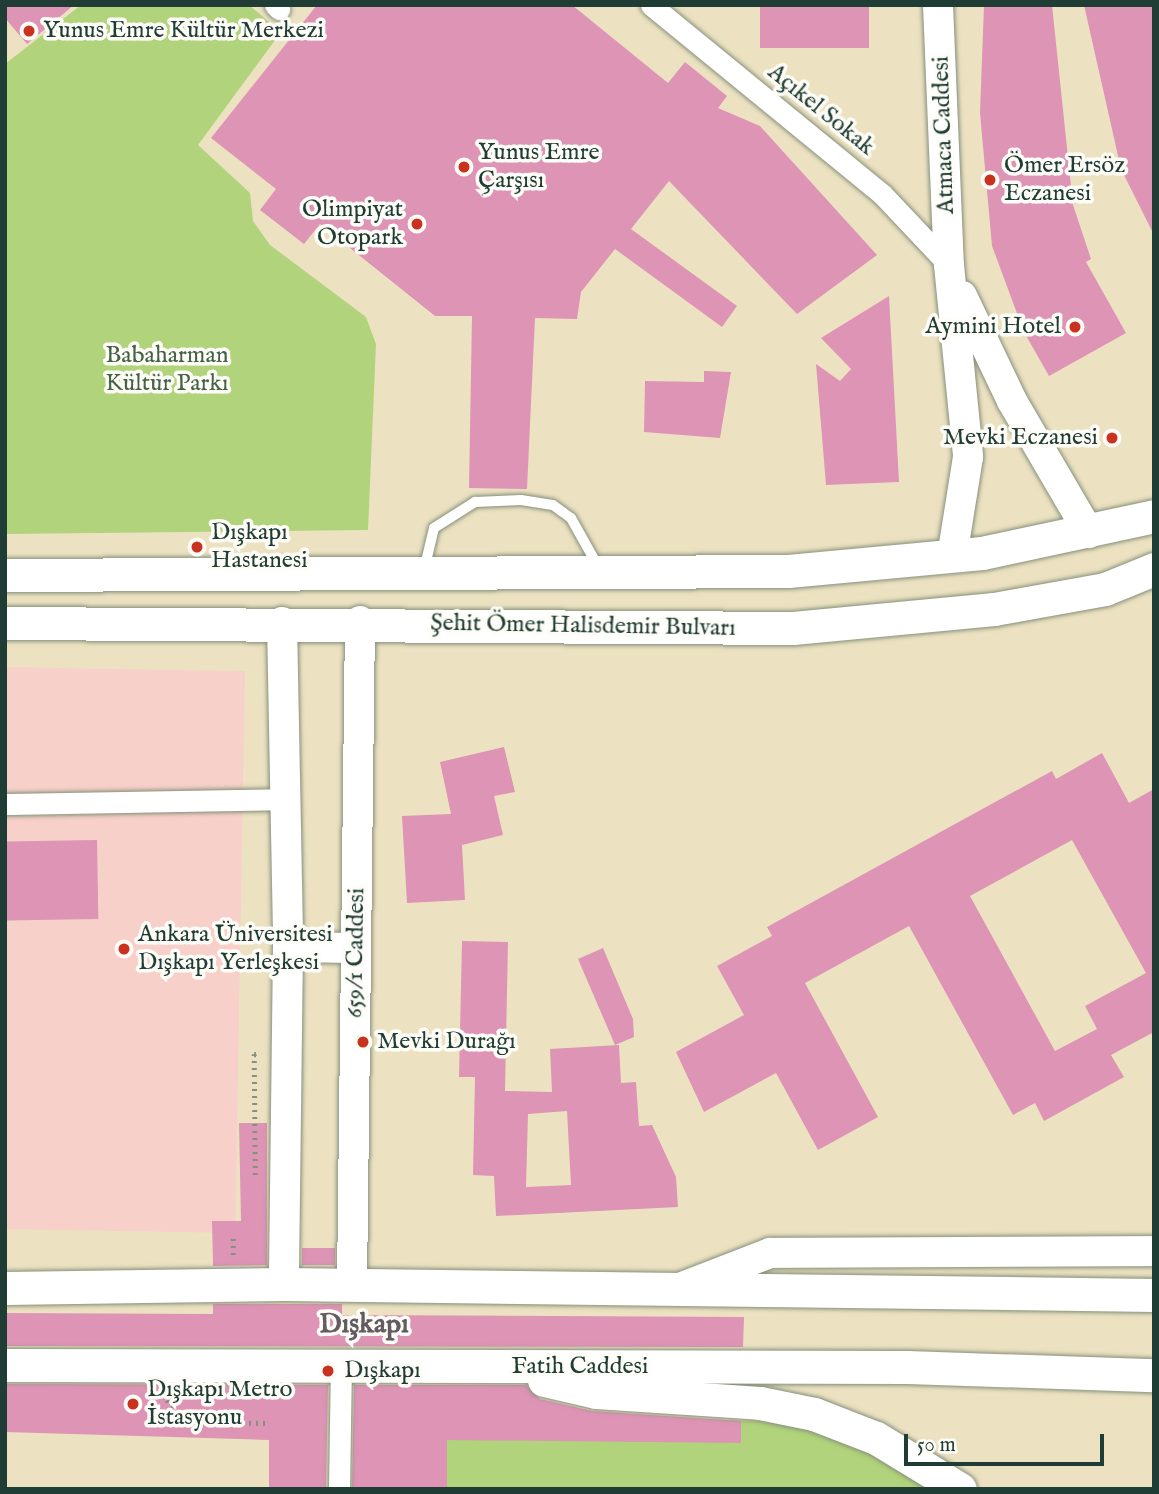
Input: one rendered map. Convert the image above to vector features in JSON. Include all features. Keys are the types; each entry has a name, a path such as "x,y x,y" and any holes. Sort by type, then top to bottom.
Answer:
{"main road":[{"path":"5,575 424,570 602,573 788,571 952,557 1088,533 1154,516"},
{"name":"Şehit Ömer Halisdemir Bulvarı","path":"5,623 360,621 793,628 886,623 1105,589 1154,569"},
{"path":"1105,589 1154,577"},
{"path":"5,1288 284,1284 1154,1295"},
{"name":"Fatih Caddesi","path":"5,1365 341,1368 907,1367 1154,1375"},
{"path":"487,1367 596,1392 736,1400 814,1414 876,1438 960,1489"}],"street":[{"name":"Açıkel Sokak","path":"651,5 882,194 949,265"},
{"name":"Atmaca Caddesi","path":"938,5 949,265 968,457 952,557"},
{"name":"Atmaca Caddesi","path":"949,265 1012,401 1088,533"},
{"name":"659/1 Caddesi","path":"352,1285 360,621"},
{"path":"282,622 288,947 284,1284"},
{"path":"5,804 284,799"},
{"path":"288,947 356,948"},
{"path":"682,1287 770,1253 1154,1251"},
{"path":"339,1489 341,1368"}],"lane":[{"path":"424,570 434,528 475,502 521,500 553,505 571,518 602,573"}],"path":[{"path":"149,1365 179,1422 270,1423"}],"shaded area":[{"name":"Ankara Üniversitesi Dışkapı Yerleşkesi","path":"5,667 245,671 235,1233 5,1229"}],"green space":[{"name":"Babaharman Kültür Parkı","path":"81,5 249,5 281,32 198,145 250,193 253,221 270,245 366,317 376,344 368,530 5,534 5,64"},
{"path":"408,1409 783,1422 854,1444 928,1489 387,1489"}],"building":[{"name":"Yunus Emre Kültür Merkezi","path":"5,5 74,5 27,44 5,18"},
{"name":"Yunus Emre Çarşısı","path":"317,5 572,5 668,83 685,62 727,96 718,108 760,126 877,255 797,314 669,181 631,229 737,306 722,327 615,249 581,292 577,319 535,318 527,489 469,488 472,316 435,316 320,224 304,244 260,210 276,189 211,138"},
{"path":"760,5 869,5 869,48 760,48"},
{"path":"984,5 1052,5 1073,205 1091,259 1086,262 1126,333 1049,376 1024,332 992,246 980,113"},
{"path":"1084,5 1154,5 1154,235 1121,169"},
{"path":"889,296 899,482 826,485 816,364 840,381 851,369 821,338"},
{"path":"704,371 731,372 720,438 644,432 645,381 704,382"},
{"path":"504,747 515,792 494,796 503,835 462,845 465,900 407,903 402,816 451,814 440,762"},
{"path":"1102,753 1129,803 1154,789 1154,1032 1111,1055 1124,1077 1044,1121 1035,1103 1013,1115 909,926 805,983 878,1117 818,1150 776,1073 704,1112 676,1052 744,1015 717,966 772,936 767,927 1052,771 1056,779","holes":["1072,840 1146,973 1085,1006 1097,1029 1055,1051 970,896"]},
{"path":"97,840 98,919 6,921 5,842"},
{"path":"462,941 508,942 505,1091 552,1092 550,1049 619,1045 621,1083 636,1082 639,1126 652,1125 676,1177 678,1207 496,1216 494,1176 473,1175 475,1077 459,1077","holes":["567,1111 571,1185 526,1187 528,1114"]},
{"path":"603,948 633,1019 634,1037 615,1045 578,959"},
{"path":"239,1123 267,1123 267,1265 213,1266 212,1221 241,1221"},
{"path":"302,1248 335,1248 335,1265 302,1265"},
{"path":"213,1304 342,1304 342,1315 744,1317 743,1347 5,1346 5,1313 213,1314"},
{"path":"5,1384 328,1385 326,1489 269,1489 269,1440 5,1432"},
{"path":"354,1385 526,1385 540,1399 592,1411 741,1421 741,1443 447,1440 447,1489 352,1489"}],"place":[{"name":"Yunus Emre Kültür Merkezi","path":"29,31"},
{"name":"Yunus Emre Çarşısı","path":"464,167"},
{"name":"Ömer Ersöz Eczanesi","path":"990,180"},
{"name":"Olimpiyat Otopark","path":"417,224"},
{"name":"Aymini Hotel","path":"1075,327"},
{"name":"Mevki Eczanesi","path":"1112,438"},
{"name":"Dışkapı Hastanesi","path":"197,547"},
{"name":"Ankara Üniversitesi Dışkapı Yerleşkesi","path":"124,949"},
{"name":"Mevki Durağı","path":"363,1042"},
{"name":"Dışkapı","path":"328,1371"},
{"name":"Dışkapı Metro İstasyonu","path":"133,1404"}],"district":[{"name":"Dışkapı","path":"364,1325"}]}
